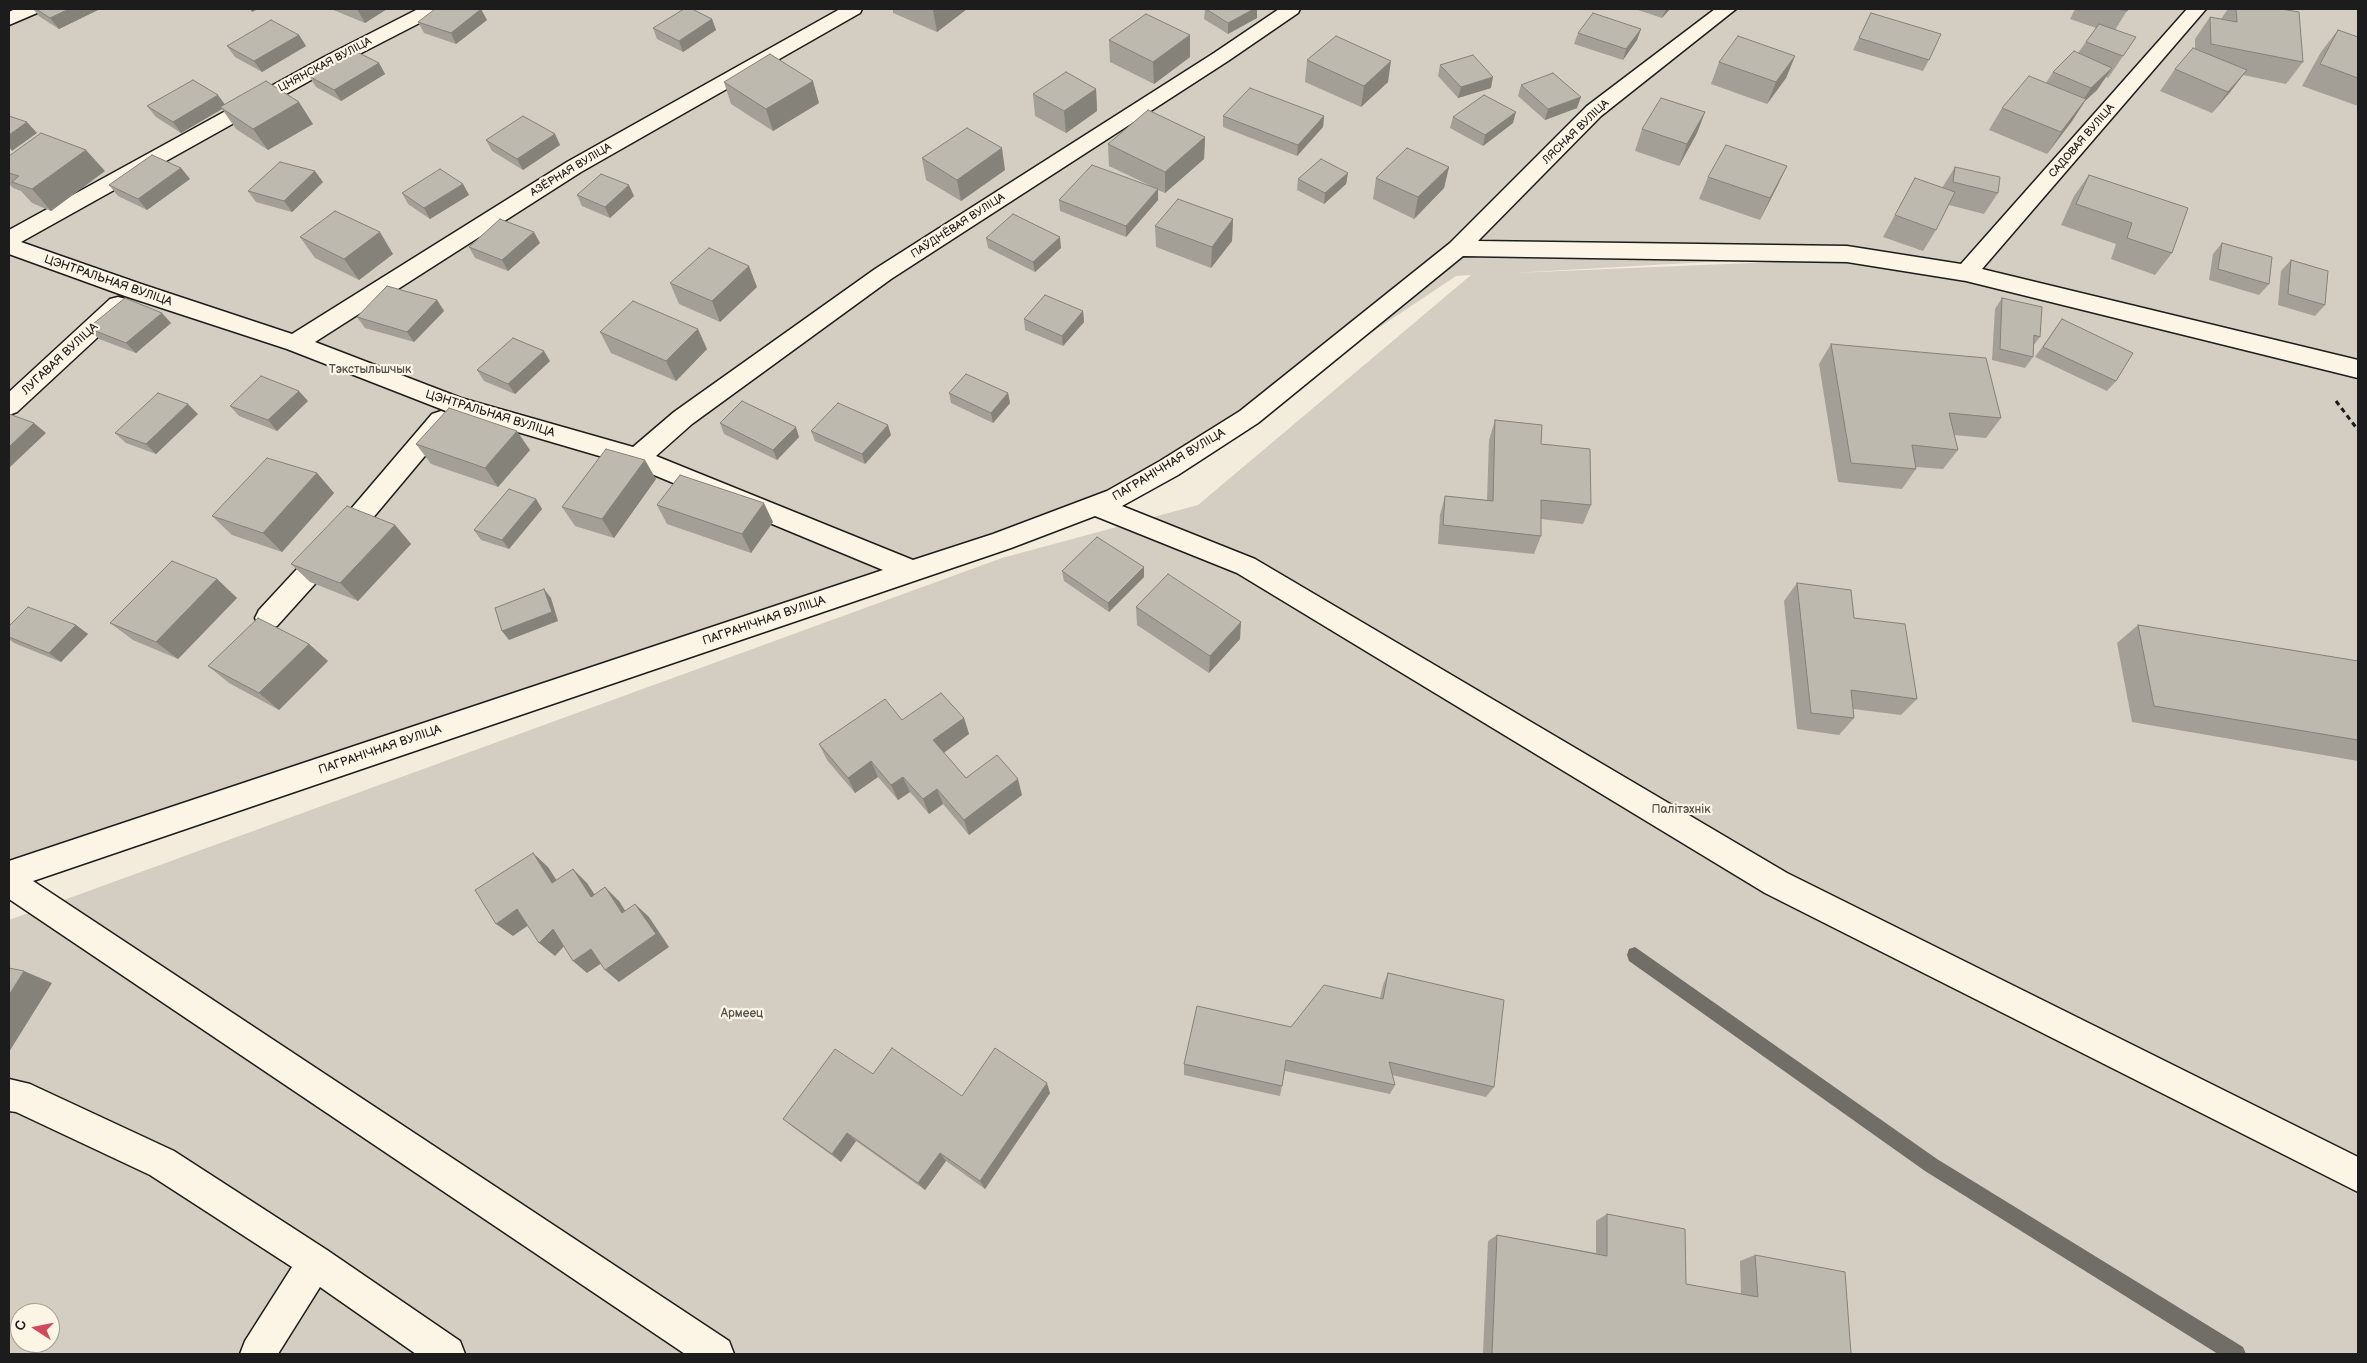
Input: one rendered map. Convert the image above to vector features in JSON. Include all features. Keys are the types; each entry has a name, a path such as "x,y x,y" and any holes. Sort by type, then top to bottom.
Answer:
{"street":[{"path":"9,19 30,9"},
{"name":"ЦНЯНСКАЯ ВУЛІЦА","path":"9,240 331,61 432,9"},
{"name":"АЗЁРНАЯ ВУЛІЦА","path":"295,343 574,166 852,9"},
{"name":"ПАЎДНЁВАЯ ВУЛІЦА","path":"637,458 683,418 883,274 1221,57 1291,9"},
{"name":"ЛЯСНАЯ ВУЛІЦА","path":"1458,248 1594,111 1727,9"},
{"name":"САДОВАЯ ВУЛІЦА","path":"1966,273 2197,9"},
{"name":"ЦЭНТРАЛЬНАЯ ВУЛІЦА","path":"9,246 133,290 295,343 454,405 637,458 912,571"},
{"path":"1458,248 1847,254 1966,273 2358,369"},
{"name":"ПАГРАНІЧНАЯ ВУЛІЦА","path":"9,875 912,571 1116,498 1169,468 1249,417 1458,248"},
{"name":"ЛУГАВАЯ ВУЛІЦА","path":"9,406 133,290"},
{"path":"268,618 342,537 454,405"},
{"path":"1095,506 1246,566 1776,883 2358,1175"},
{"path":"9,882 716,1354"},
{"path":"9,1095 18,1096 162,1163 315,1262 447,1354"},
{"path":"258,1354 315,1262"}],"green space":[{"path":"9,9 2358,9 2358,1354 9,1354 9,920 1002,558 1198,505 1471,275 1456,276 1169,468 923,563 9,876","holes":["1847,254 1868,258 1513,273"]}],"building":[{"path":"36,9 69,9 50,18"},
{"path":"435,9 481,9 451,33 418,22"},
{"path":"684,9 692,9 712,19 679,41 653,28"},
{"path":"1206,9 1254,9 1228,23"},
{"path":"2236,9 2281,9 2299,12 2303,62 2211,44 2210,17 2237,22"},
{"path":"1593,13 1641,29 1626,49 1578,33"},
{"path":"1871,13 1941,34 1929,60 1859,38"},
{"path":"1146,14 1190,35 1153,62 1109,40"},
{"path":"271,20 299,35 254,61 227,46"},
{"path":"2099,24 2136,37 2123,56 2086,42"},
{"path":"2338,30 2358,37 2358,78 2320,64"},
{"path":"1336,36 1391,61 1364,86 1307,60"},
{"path":"1738,36 1795,56 1776,82 1719,62"},
{"path":"2193,48 2247,70 2228,92 2175,69"},
{"path":"353,50 379,63 334,90 309,76"},
{"path":"2074,51 2112,68 2091,88 2053,72"},
{"path":"770,54 813,81 766,109 724,82"},
{"path":"1473,55 1493,77 1461,87 1440,65"},
{"path":"1066,72 1096,89 1064,111 1033,94"},
{"path":"1553,73 1581,97 1548,109 1521,85"},
{"path":"2029,76 2086,99 2061,132 2002,108"},
{"path":"193,80 218,95 173,122 147,106"},
{"path":"266,81 299,102 253,129 220,107"},
{"path":"1250,88 1324,116 1298,145 1223,116"},
{"path":"1484,95 1516,112 1485,135 1453,117"},
{"path":"1661,98 1705,112 1687,144 1642,129"},
{"path":"1148,110 1205,137 1165,172 1108,144"},
{"path":"9,116 27,122 9,135"},
{"path":"523,116 555,134 517,159 486,140"},
{"path":"967,128 1002,148 957,180 922,158"},
{"path":"41,133 86,150 32,189 12,182 19,176 9,173 9,156"},
{"path":"1726,145 1787,166 1770,198 1708,177"},
{"path":"1407,148 1449,167 1418,197 1376,178"},
{"path":"152,155 181,168 138,199 109,185"},
{"path":"1321,159 1348,173 1325,193 1298,179"},
{"path":"280,162 315,171 284,201 248,191"},
{"path":"1092,165 1158,189 1126,226 1059,200"},
{"path":"1955,167 2000,177 1998,193 1953,182"},
{"path":"440,169 463,184 424,208 402,193"},
{"path":"601,174 629,185 605,207 577,195"},
{"path":"2089,175 2188,208 2172,253 2127,238 2132,223 2076,204"},
{"path":"1915,178 1955,192 1936,230 1895,215"},
{"path":"1178,199 1233,219 1212,247 1155,226"},
{"path":"335,211 380,232 344,259 300,237"},
{"path":"1013,214 1060,237 1033,262 986,238"},
{"path":"500,219 534,232 502,260 469,247"},
{"path":"2222,243 2272,257 2269,284 2218,269"},
{"path":"709,248 749,266 712,301 670,283"},
{"path":"2291,260 2328,271 2325,305 2288,294"},
{"path":"387,286 437,300 407,332 357,317"},
{"path":"1045,295 1083,311 1062,336 1024,319"},
{"path":"125,298 162,313 126,343 88,328"},
{"path":"2002,298 2042,307 2040,337 2034,335 2033,357 2000,349"},
{"path":"633,301 698,329 666,361 600,332"},
{"path":"2062,319 2133,353 2116,381 2043,347"},
{"path":"513,338 544,351 508,384 477,370"},
{"path":"1831,344 1986,358 2001,418 1949,413 1958,450 1912,445 1916,469 1851,463"},
{"path":"966,374 1008,393 991,413 949,393"},
{"path":"261,376 299,391 268,420 230,406"},
{"path":"158,393 188,404 146,444 115,433"},
{"path":"742,401 796,427 773,450 720,423"},
{"path":"838,403 888,425 862,454 811,431"},
{"path":"449,408 517,431 485,468 416,444"},
{"path":"9,414 34,423 9,447"},
{"path":"1495,420 1542,425 1541,444 1590,449 1591,505 1541,500 1541,536 1443,525 1445,496 1493,501"},
{"path":"606,449 645,460 602,519 562,507"},
{"path":"267,458 317,473 263,533 212,516"},
{"path":"680,475 764,503 742,534 657,505"},
{"path":"509,489 536,499 502,540 474,530"},
{"path":"347,506 395,525 340,583 291,564"},
{"path":"1097,537 1144,567 1108,603 1062,571"},
{"path":"172,561 217,579 156,642 110,623"},
{"path":"1168,574 1241,622 1210,656 1136,607"},
{"path":"1797,583 1851,590 1854,618 1905,624 1917,699 1851,690 1854,718 1811,713"},
{"path":"544,589 552,612 502,631 495,608"},
{"path":"28,607 76,625 49,653 9,637 9,626"},
{"path":"258,618 309,644 259,693 208,666"},
{"path":"2138,625 2358,661 2358,740 2154,706"},
{"path":"941,693 964,718 933,740 966,778 997,755 1018,779 964,820 937,789 923,799 903,777 891,785 871,761 848,778 819,744 885,699 902,720"},
{"path":"533,853 552,883 573,869 591,897 605,887 622,913 635,904 656,934 605,970 591,949 573,961 553,929 539,943 517,909 496,924 475,890"},
{"path":"9,968 24,971 9,995"},
{"path":"1388,973 1504,1000 1494,1087 1389,1062 1395,1085 1286,1060 1282,1086 1184,1064 1197,1006 1291,1027 1324,985 1383,999"},
{"path":"892,1048 962,1096 995,1048 1047,1083 980,1181 940,1153 918,1183 847,1133 832,1154 783,1119 835,1049 873,1074"},
{"path":"1607,1214 1685,1229 1686,1284 1758,1297 1755,1255 1845,1272 1851,1354 1492,1354 1497,1235 1607,1256"}],"waterway":[{"path":"1635,955 1931,1165 2236,1354"}],"park label":[{"name":"Тэкстыльшчык","path":"370,370"},
{"name":"Палітэхнік","path":"1681,810"},
{"name":"Армеец","path":"742,1014"}]}
